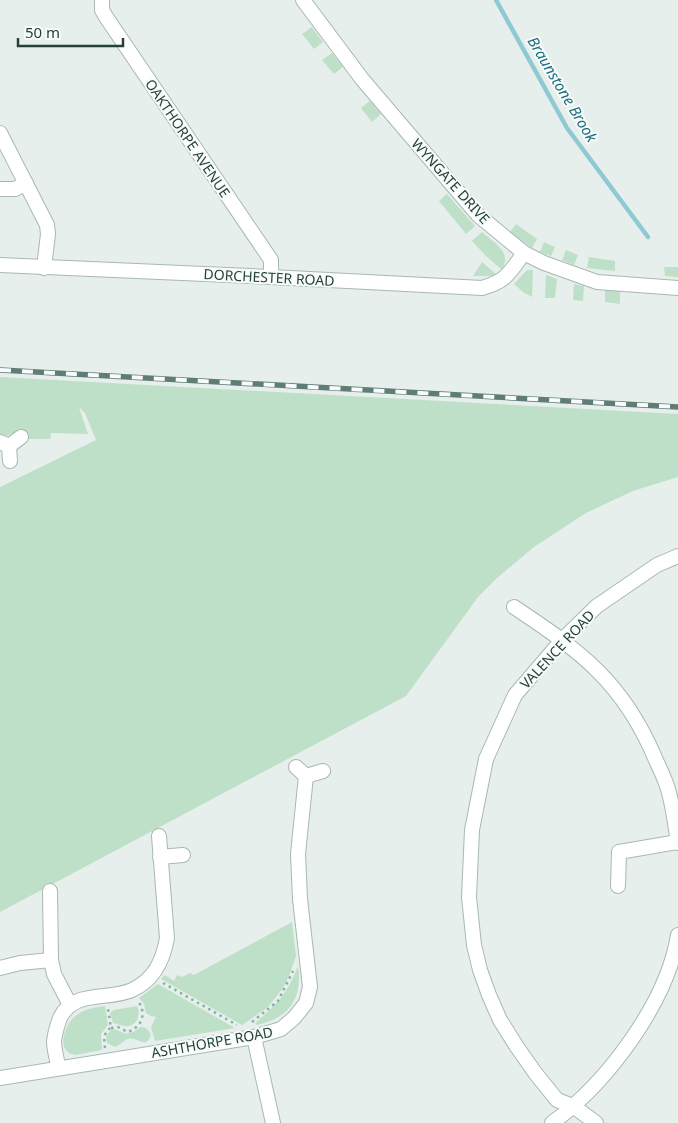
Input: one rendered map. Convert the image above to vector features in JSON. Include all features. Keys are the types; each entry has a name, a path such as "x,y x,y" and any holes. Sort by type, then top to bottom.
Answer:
{"street":[{"name":"OAKTHORPE AVENUE","path":"102,0 102,10 106,17 271,260 271,276"},
{"name":"WYNGATE DRIVE","path":"303,0 362,79 478,215 524,253 544,263 597,282 678,288"},
{"path":"0,133 47,224 48,234 44,268"},
{"path":"0,189 15,188 26,183"},
{"name":"DORCHESTER ROAD","path":"0,265 271,276 482,288 496,284 506,278 524,253"},
{"path":"10,461 4,444 21,437"},
{"name":"VALENCE ROAD","path":"596,1123 573,1106 557,1100 521,1054 500,1020 480,970 474,945 469,897 472,830 486,759 515,695 563,639 597,606 658,565 678,556"},
{"path":"514,606 563,639 606,678 628,707 648,742 667,786 678,842 619,852 618,886"},
{"name":"ASHTHORPE ROAD","path":"0,1078 281,1029 294,1018 306,1003 310,987 300,899 298,854 301,772 323,771"},
{"path":"58,1068 54,1041 56,1028 62,1014 70,1005 87,997 107,1002 146,982 158,970 164,955 167,938 159,836"},
{"path":"160,857 182,855"},
{"path":"50,891 50,960 54,974 70,1005"},
{"path":"552,1123 573,1106 616,1062 645,1018 665,977 678,935"},
{"path":"0,968 20,963 50,960"},
{"path":"247,1035 273,1123"}],"path":[{"path":"151,976 247,1035 278,1001 292,976 298,960 308,958"},
{"path":"107,1002 116,1008"},
{"path":"107,1002 111,1028"},
{"path":"106,1060 104,1036 108,1030 118,1028 128,1032 140,1023 143,1016 142,1008 140,1004 132,1005"}],"green space":[{"path":"312,27 323,42 314,49 302,34"},
{"path":"332,53 343,67 334,74 322,60"},
{"path":"370,101 381,114 372,122 361,108"},
{"path":"447,194 475,226 466,234 439,201"},
{"path":"516,224 537,239 532,248 510,232"},
{"path":"482,232 501,248 505,258 502,270 472,241"},
{"path":"544,242 555,247 551,256 540,252"},
{"path":"566,250 578,255 574,265 562,260"},
{"path":"589,257 615,261 615,271 587,268"},
{"path":"482,262 496,274 491,276 473,276"},
{"path":"664,267 678,267 678,277 665,276"},
{"path":"527,270 533,270 532,297 514,284"},
{"path":"546,275 557,279 555,298 545,298"},
{"path":"574,284 584,286 583,301 573,300"},
{"path":"605,289 620,291 620,304 605,302"},
{"path":"0,377 678,414 678,477 633,491 586,513 534,547 497,578 478,597 406,696 0,912 0,487 96,440 85,413 79,407 88,434 51,433 50,439 29,439 27,433 23,430 6,436 0,434"},
{"path":"292,922 296,956 289,976 283,988 268,1007 242,1025 161,979 165,975 174,981 177,975 182,977 190,973 194,975"},
{"path":"298,966 298,988 296,997 291,1005 278,1017 257,1025 255,1023 276,1004 286,991"},
{"path":"158,984 235,1028 155,1041 151,1027 156,1017 146,1013 144,1004 139,998"},
{"path":"105,1006 108,1025 101,1034 102,1050 75,1055 69,1052 63,1042 69,1023 81,1012"},
{"path":"137,1006 139,1012 135,1023 125,1026 113,1023 110,1013 114,1010"},
{"path":"141,1027 146,1028 151,1034 147,1042 128,1039 115,1047 107,1043 106,1036 112,1029 127,1033"}],"waterway":[{"name":"Braunstone Brook","path":"496,0 567,128 648,237"}],"railway":[{"path":"0,370 678,407"}]}
